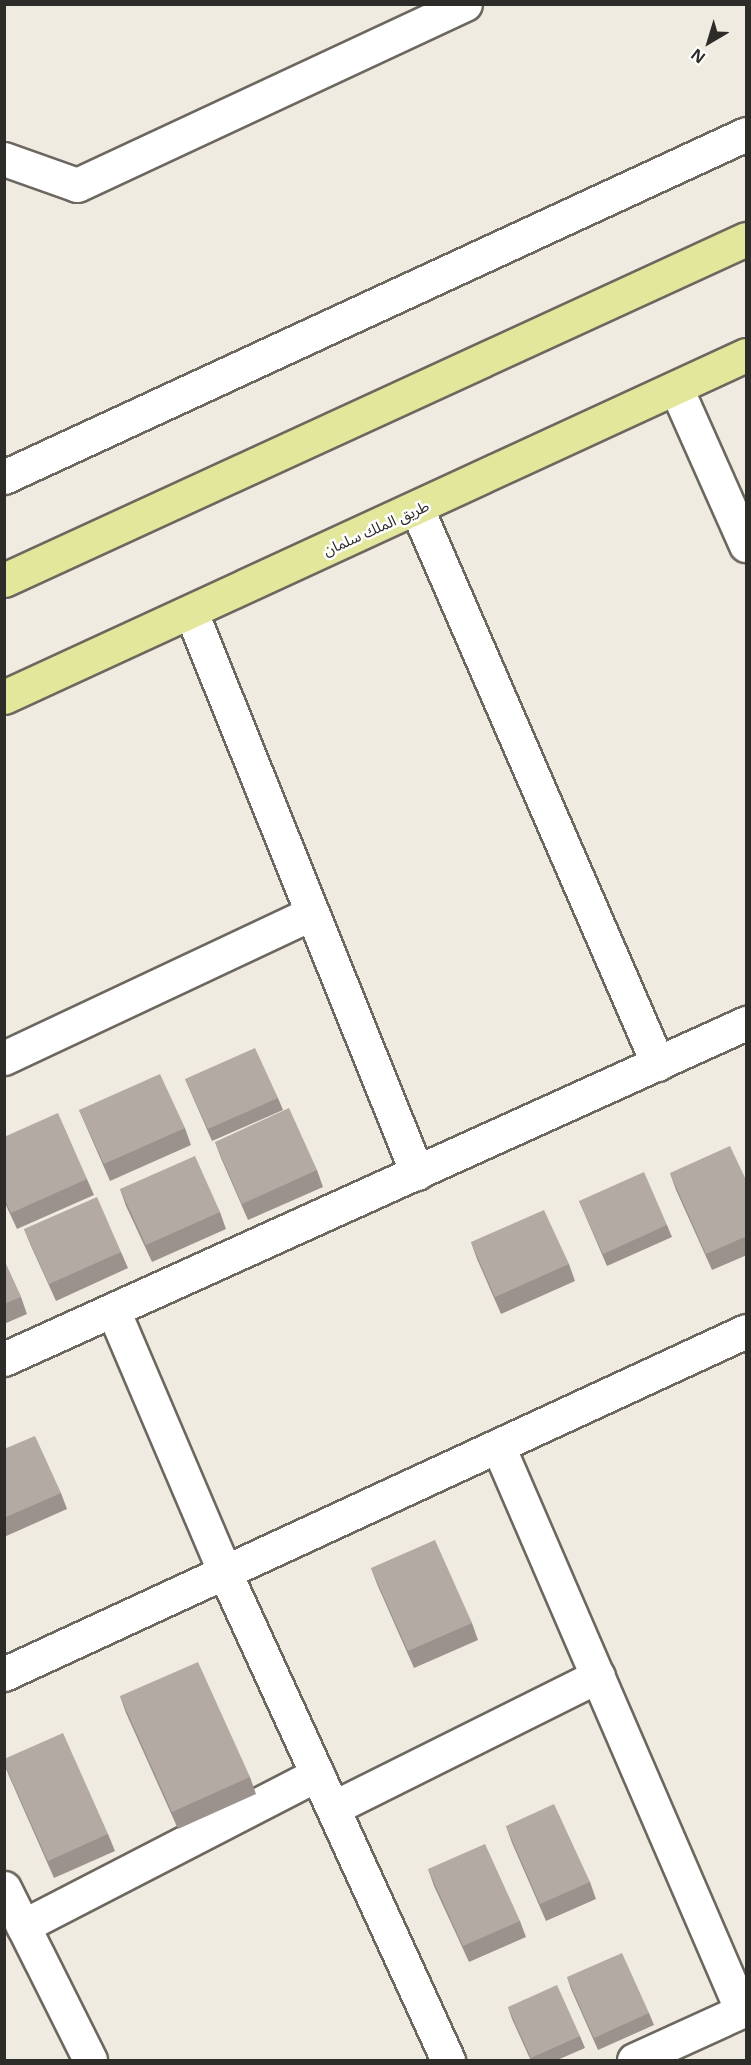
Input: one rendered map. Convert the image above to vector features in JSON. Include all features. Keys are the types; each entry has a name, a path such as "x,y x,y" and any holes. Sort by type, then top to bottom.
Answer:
{"main road":[{"path":"4,580 747,239"},
{"name":"طريق الملك سلمان","path":"4,697 417,509 747,355"}],"street":[{"path":"4,159 77,185 465,4"},
{"path":"4,477 747,134"},
{"path":"676,388 747,545"},
{"path":"417,509 658,1064"},
{"path":"191,612 417,1173"},
{"path":"4,1058 312,913"},
{"path":"4,1359 747,1023"},
{"path":"113,1310 225,1573 448,2061"},
{"path":"4,1674 747,1331"},
{"path":"498,1446 745,2010 634,2061"},
{"path":"333,1808 598,1676"},
{"path":"23,1926 317,1774"},
{"path":"4,1888 90,2061"}],"building":[{"path":"255,1048 278,1098 208,1129 185,1079"},
{"path":"160,1074 185,1128 104,1164 79,1110"},
{"path":"289,1108 317,1170 242,1204 215,1142"},
{"path":"58,1113 87,1179 11,1213 4,1198 4,1137"},
{"path":"730,1146 747,1182 747,1236 706,1254 670,1173"},
{"path":"195,1156 220,1212 146,1245 120,1189"},
{"path":"644,1172 667,1225 603,1254 579,1201"},
{"path":"97,1197 121,1252 49,1284 24,1229"},
{"path":"544,1210 569,1264 495,1297 471,1242"},
{"path":"4,1260 21,1297 4,1304"},
{"path":"35,1436 61,1493 4,1518 4,1449"},
{"path":"435,1540 472,1623 408,1651 371,1568"},
{"path":"198,1662 250,1777 172,1812 120,1696"},
{"path":"63,1733 108,1834 48,1861 4,1759"},
{"path":"554,1804 590,1882 540,1904 506,1826"},
{"path":"485,1844 520,1921 463,1946 428,1869"},
{"path":"622,1953 649,2013 594,2038 567,1977"},
{"path":"557,1985 580,2036 531,2058 508,2007"}]}
